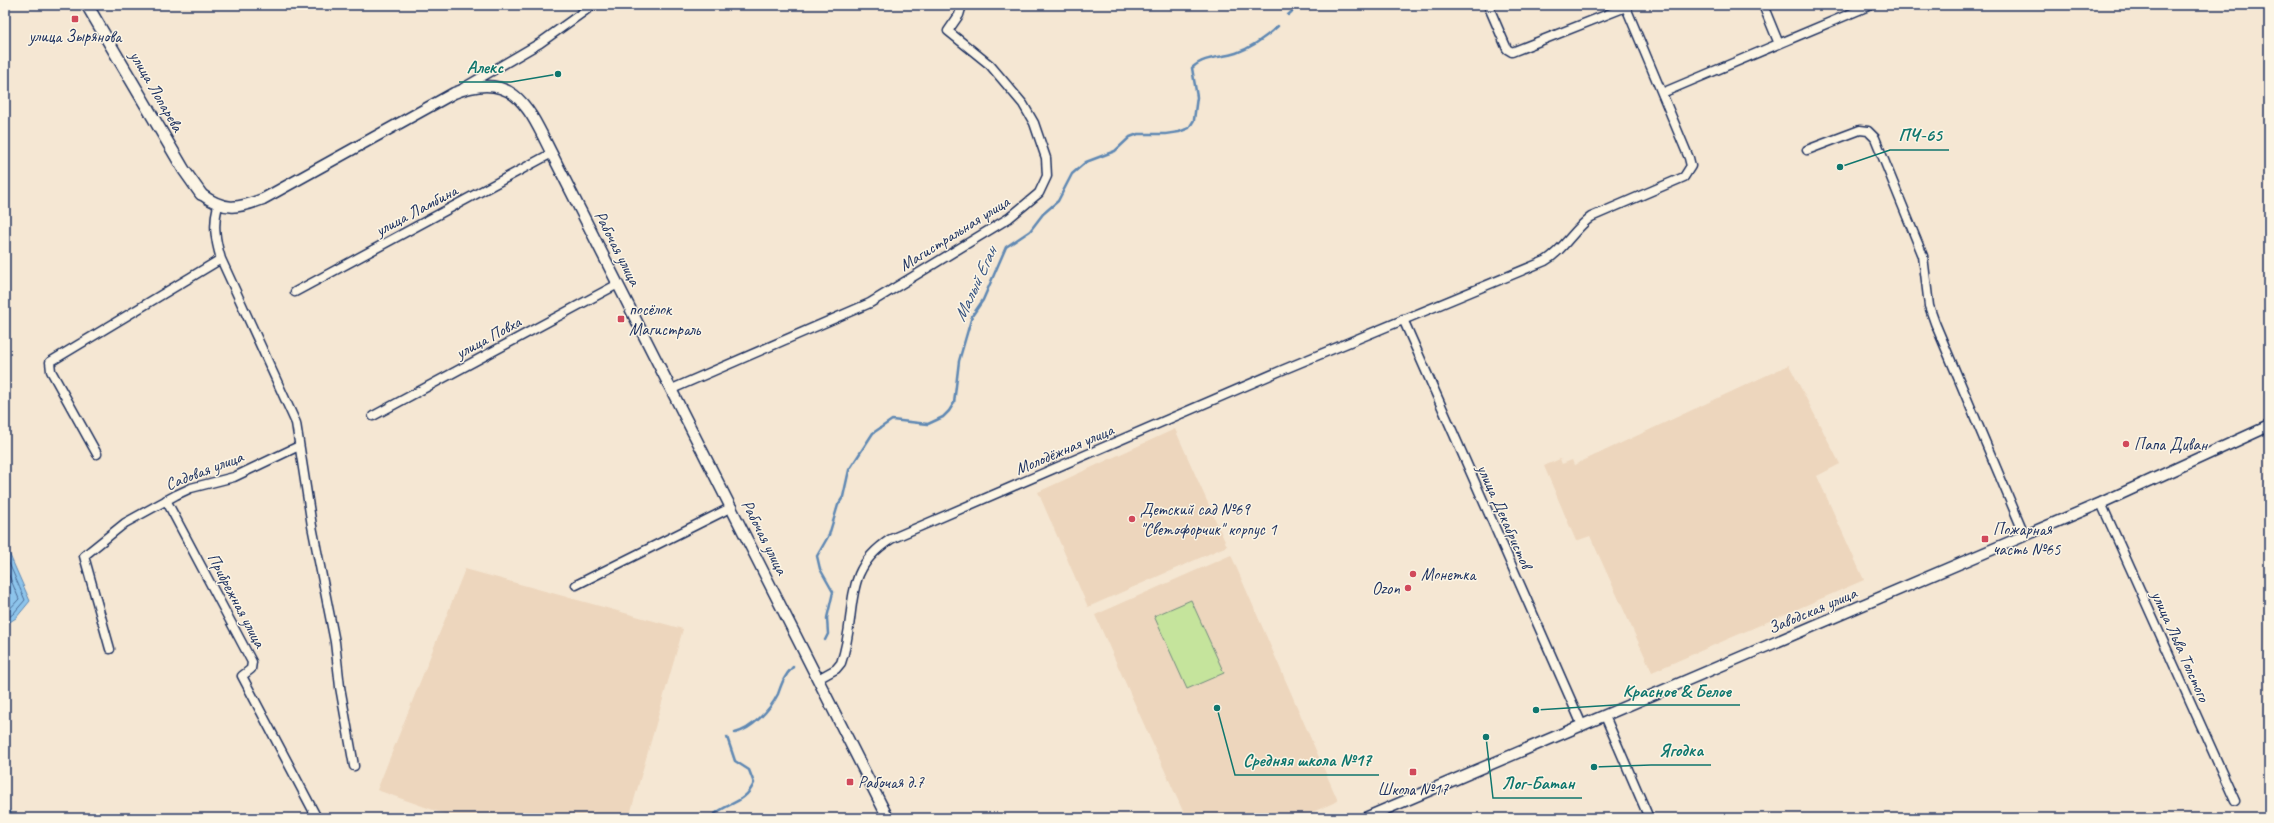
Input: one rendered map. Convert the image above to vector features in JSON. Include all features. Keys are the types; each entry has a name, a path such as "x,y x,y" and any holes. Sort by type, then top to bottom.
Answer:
{"main road":[{"name":"улица Лопарева","path":"87,5 184,170 201,194"}],"street":[{"path":"454,93 540,43 593,5"},
{"name":"Магистральная улица","path":"672,389 870,303 1009,218 1039,193 1047,176 1046,158 1034,123 1023,104 990,65 948,31 959,15 962,5"},
{"path":"1488,5 1507,49 1512,52 1625,6"},
{"path":"1763,5 1779,44"},
{"path":"1662,93 1871,5"},
{"name":"Молодёжная улица","path":"818,679 832,672 841,663 856,585 861,568 874,551 891,539 1403,319 1545,261 1553,256 1584,222 1684,177 1690,166 1689,158 1625,6"},
{"name":"Рабочая улица","path":"201,194 218,205 232,207 246,205 263,199 454,93 484,85 507,90 525,106 552,153 888,818"},
{"path":"1807,150 1860,130 1868,132 1875,138 1923,256 1929,306 1935,323 2024,536"},
{"name":"улица Ламбина","path":"295,292 552,153"},
{"path":"218,205 214,220 214,231 221,259 260,348 290,406 296,423 335,642 340,687 354,766"},
{"path":"97,454 51,371 50,362 221,259"},
{"name":"улица Повха","path":"373,416 618,284"},
{"name":"улица Декабристов","path":"1403,319 1582,725"},
{"name":"Заводская улица","path":"1365,818 2101,503 2269,426"},
{"name":"Садовая улица","path":"110,649 84,556 124,523 166,500 191,488 234,477 299,446"},
{"name":"Прибрежная улица","path":"166,500 252,662 251,669 242,676 317,818"},
{"name":"улица Льва Толстого","path":"2101,503 2235,801"},
{"path":"576,585 732,507"},
{"path":"1605,716 1649,818"}],"shaded area":[{"path":"1789,365 1840,464 1817,476 1864,580 1652,672 1590,536 1576,541 1544,466 1560,459 1562,464 1572,460 1574,465"},
{"name":"Детский сад №69 \"Светофорчик\" корпус 1","path":"1175,429 1227,546 1088,607 1038,492"},
{"path":"1231,555 1338,801 1299,818 1186,818 1095,615"},
{"path":"465,569 683,629 629,818 456,818 377,790"}],"green space":[{"path":"1191,600 1224,673 1187,689 1154,616"}],"water":[{"path":"5,544 30,601 16,618 5,625"}],"waterway":[{"name":"Малый Еган","path":"1288,15 1299,5"},
{"name":"Малый Еган","path":"825,640 828,634 827,618 833,592 820,569 817,556 829,535 838,505 843,497 849,470 873,433 892,420 928,424 943,417 949,411 954,403 959,361 972,316 983,300 1006,247 1030,231 1043,214 1058,201 1072,174 1086,162 1115,151 1130,137 1138,134 1166,134 1179,132 1189,128 1194,120 1197,97 1192,68 1207,59 1230,55 1247,48 1278,26"},
{"name":"Малый Еган","path":"735,733 748,727 760,718 775,700 785,677 793,667"},
{"name":"Малый Еган","path":"710,818 722,809 740,800 750,790 754,783 749,770 735,761 727,737"}],"place":[{"name":"улица Зырянова","path":"75,19"},
{"name":"Алекс","path":"558,74"},
{"name":"ПЧ-65","path":"1840,167"},
{"name":"посёлок Магистраль","path":"621,319"},
{"name":"Папа Диван","path":"2126,444"},
{"name":"Детский сад №69 \"Светофорчик\" корпус 1","path":"1132,519"},
{"name":"Пожарная часть №65","path":"1985,539"},
{"name":"Монетка","path":"1413,574"},
{"name":"Ozon","path":"1408,588"},
{"name":"Средняя школа №17","path":"1217,708"},
{"name":"Красное & Белое","path":"1536,710"},
{"name":"Лог-Батан","path":"1486,737"},
{"name":"Ягодка","path":"1594,767"},
{"name":"Школа №17","path":"1413,772"},
{"name":"Рабочая д.7","path":"850,782"}]}
